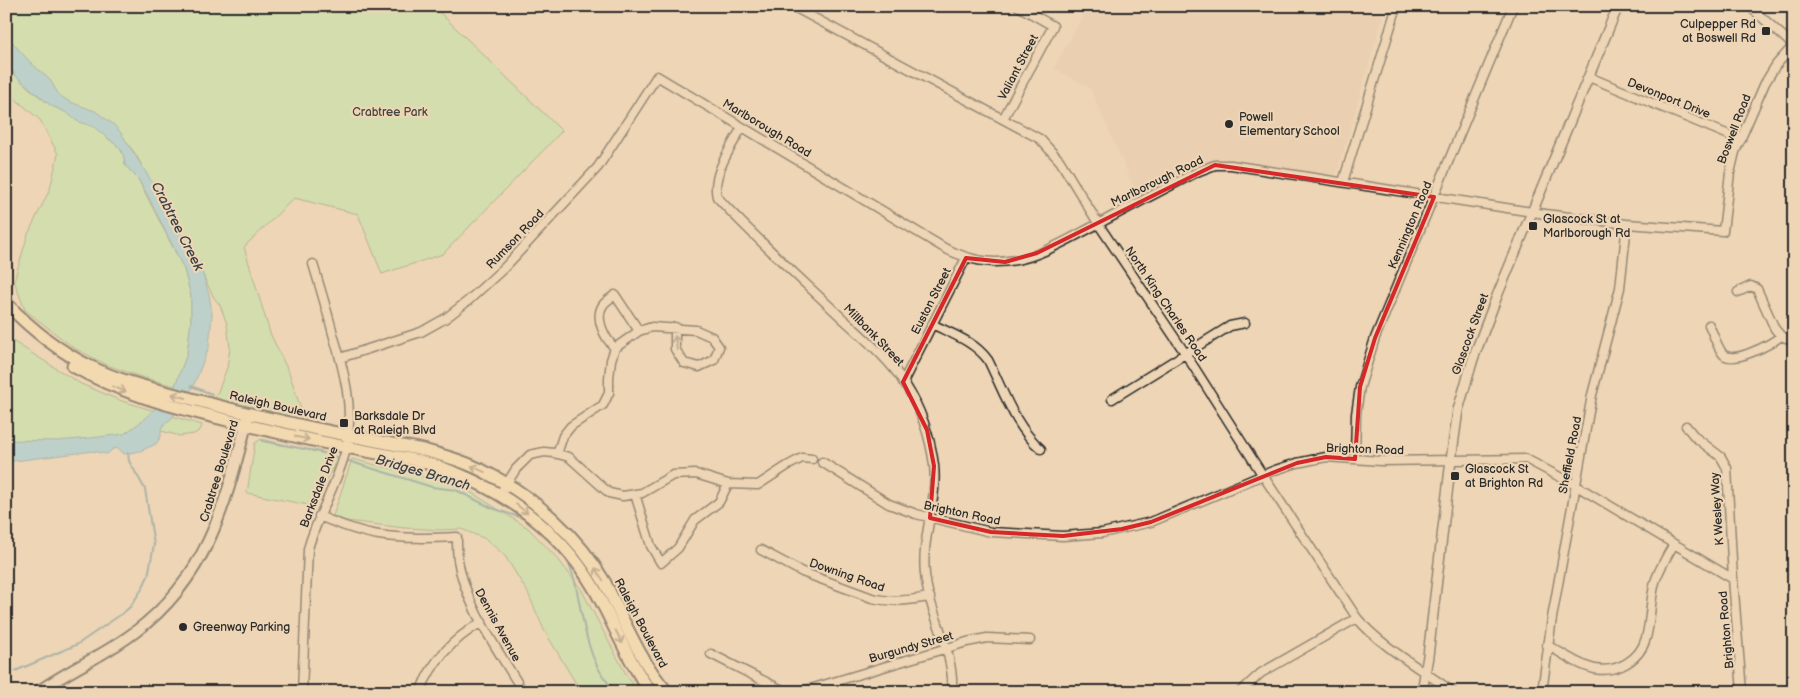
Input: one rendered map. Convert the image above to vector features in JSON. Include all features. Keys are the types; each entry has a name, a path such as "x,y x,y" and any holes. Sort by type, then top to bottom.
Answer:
{"main road":[{"name":"Raleigh Boulevard","path":"6,303 41,336 71,356 103,372 149,388 347,441"},
{"name":"Raleigh Boulevard","path":"6,314 36,341 65,361 99,381 141,397 246,426 423,450 446,456 487,473 513,502 546,529 574,560 594,588 633,665 651,692"},
{"name":"Crabtree Boulevard","path":"38,692 100,656 136,632 174,595 197,564 213,534 225,503 249,414"},
{"name":"Raleigh Boulevard","path":"503,489 520,493 553,520 584,552 603,581 643,659 667,692"}],"street":[{"name":"North King Charles Road","path":"792,6 1040,139 1060,161 1357,618 1363,625 1426,674 1453,692"},
{"name":"Valiant Street","path":"1003,120 1053,26 1018,6"},
{"path":"1343,182 1396,6"},
{"name":"Kennington Road","path":"1355,459 1356,414 1360,387 1375,338 1513,6"},
{"name":"Glascock Street","path":"1422,692 1426,674 1458,410 1473,359 1497,296 1618,6"},
{"path":"1749,6 1793,46"},
{"name":"Boswell Road","path":"1723,231 1730,172 1735,152 1765,83 1776,65 1793,46"},
{"name":"Marlborough Road","path":"657,76 946,249 966,258 992,262 1018,260 1037,254 1199,171 1216,165 1231,165 1533,212 1627,224 1723,231"},
{"name":"Rumson Road","path":"340,358 421,332 446,318 469,300 504,267 598,167 657,76"},
{"name":"Devonport Drive","path":"1589,77 1741,140"},
{"name":"Millbank Street","path":"742,127 720,170 715,190 717,197 877,351 903,382 921,413 930,444 935,489 925,552 925,575 930,597 947,648 953,677 952,692"},
{"name":"Sheffield Road","path":"1542,692 1547,645 1592,395 1620,288 1627,224"},
{"name":"Euston Street","path":"903,382 966,258"},
{"name":"Barksdale Drive","path":"302,692 308,549 319,516 334,484 347,441 350,412 347,386 340,358 313,264"},
{"path":"1738,292 1751,286 1756,288 1775,329 1781,336 1794,341"},
{"path":"615,348 607,341 602,329 600,313 603,306 615,294 639,331"},
{"path":"1112,400 1230,326 1245,323"},
{"path":"932,324 969,342 981,351 988,360 1021,426 1030,439 1041,448"},
{"path":"1709,325 1722,353 1728,358 1737,357 1772,343 1781,336"},
{"path":"556,454 563,436 571,426 603,405 609,393 609,378 615,348 639,331 652,327 676,327 696,330 712,337 719,347 714,360 699,367 684,363 675,349 676,327"},
{"name":"K Wesley Way","path":"1686,426 1695,437 1721,457 1727,468 1732,578"},
{"path":"503,489 516,469 530,455 544,452 569,458 610,493 623,496 642,493 673,475 696,474 728,484 758,486 802,458 812,459"},
{"name":"Brighton Road","path":"822,462 889,504 930,518 991,532 1063,536 1102,533 1151,522 1263,475 1297,463 1326,458 1381,461 1526,459 1575,485 1732,578 1742,692"},
{"path":"635,494 651,546 661,563 678,548 695,520 719,502 728,484"},
{"name":"Dennis Avenue","path":"319,516 377,535 411,538 457,537 458,560 466,590 482,622 523,692"},
{"path":"1547,645 1594,669 1613,669 1632,660 1646,639 1656,582 1674,544"},
{"name":"Downing Road","path":"761,550 802,572 872,598 900,601 930,597"},
{"path":"1240,692 1261,673 1357,618"},
{"path":"420,692 435,662 449,646 482,622"},
{"name":"Burgundy Street","path":"800,692 967,642 987,638 1030,640"},
{"path":"711,654 784,691 794,692"}],"highlighted area":[{"path":"1215,165 1434,197 1375,338 1360,387 1355,459 1326,457 1297,463 1151,522 1122,529 1063,536 991,532 930,518 934,466 927,430 903,382 966,258 1005,262 1037,253"}],"shaded area":[{"name":"Powell Elementary School","path":"1089,6 1361,6 1383,16 1336,176 1222,160 1212,162 1138,196 1090,88 1054,68"}],"green space":[{"name":"Crabtree Park","path":"6,6 433,6 562,131 443,254 382,274 358,214 294,198 244,247 270,333 290,375 304,419 260,411 215,399 227,368 230,348 227,324 220,305 214,298 199,267 136,155 127,144 120,140 106,137 120,148 125,165 138,179 184,269 191,296 191,321 187,354 175,386 107,365 74,348 25,310 14,281 28,234 50,189 58,154 40,120 6,91 6,64 47,103 61,110 6,48"},
{"path":"6,333 14,342 81,384 122,401 202,425 200,430 194,434 180,436 154,429 6,455"},
{"path":"261,439 338,457 313,506 247,493 255,443"},
{"path":"352,459 445,482 469,491 528,528 558,559 581,589 627,676 639,692 581,692 544,630 528,593 505,556 486,539 461,529 404,528 347,521 333,516"}],"water":[{"path":"6,35 29,61 50,80 59,95 70,102 95,111 114,125 121,133 199,262 209,294 212,314 209,347 193,387 171,419 164,424 161,429 161,436 156,444 140,451 124,454 118,448 113,449 107,454 93,451 6,462 6,440 57,441 124,434 146,418 175,386 187,354 191,321 191,296 184,269 148,196 138,179 125,165 120,148 94,127 77,121 67,113 50,105 17,77 6,64"}],"waterway":[{"name":"Bridges Branch","path":"191,386 212,394"},
{"name":"Bridges Branch","path":"262,441 321,452 341,459"},
{"path":"6,675 78,644 130,607 142,589 148,576 154,545 145,489 129,461 128,453"},
{"name":"Bridges Branch","path":"345,460 432,487 456,490 492,508 525,519"},
{"name":"Bridges Branch","path":"563,555 571,569 576,584 586,636 593,657 609,685 617,692"}],"place":[{"name":"Culpepper Rd at Boswell Rd","path":"1766,31"},
{"name":"Powell Elementary School","path":"1229,124"},
{"name":"Glascock St at Marlborough Rd","path":"1533,226"},
{"name":"Barksdale Dr at Raleigh Blvd","path":"344,423"},
{"name":"Glascock St at Brighton Rd","path":"1455,476"},
{"name":"Greenway Parking","path":"183,627"}],"water label":[{"name":"Crabtree Creek","path":"178,226"}]}
